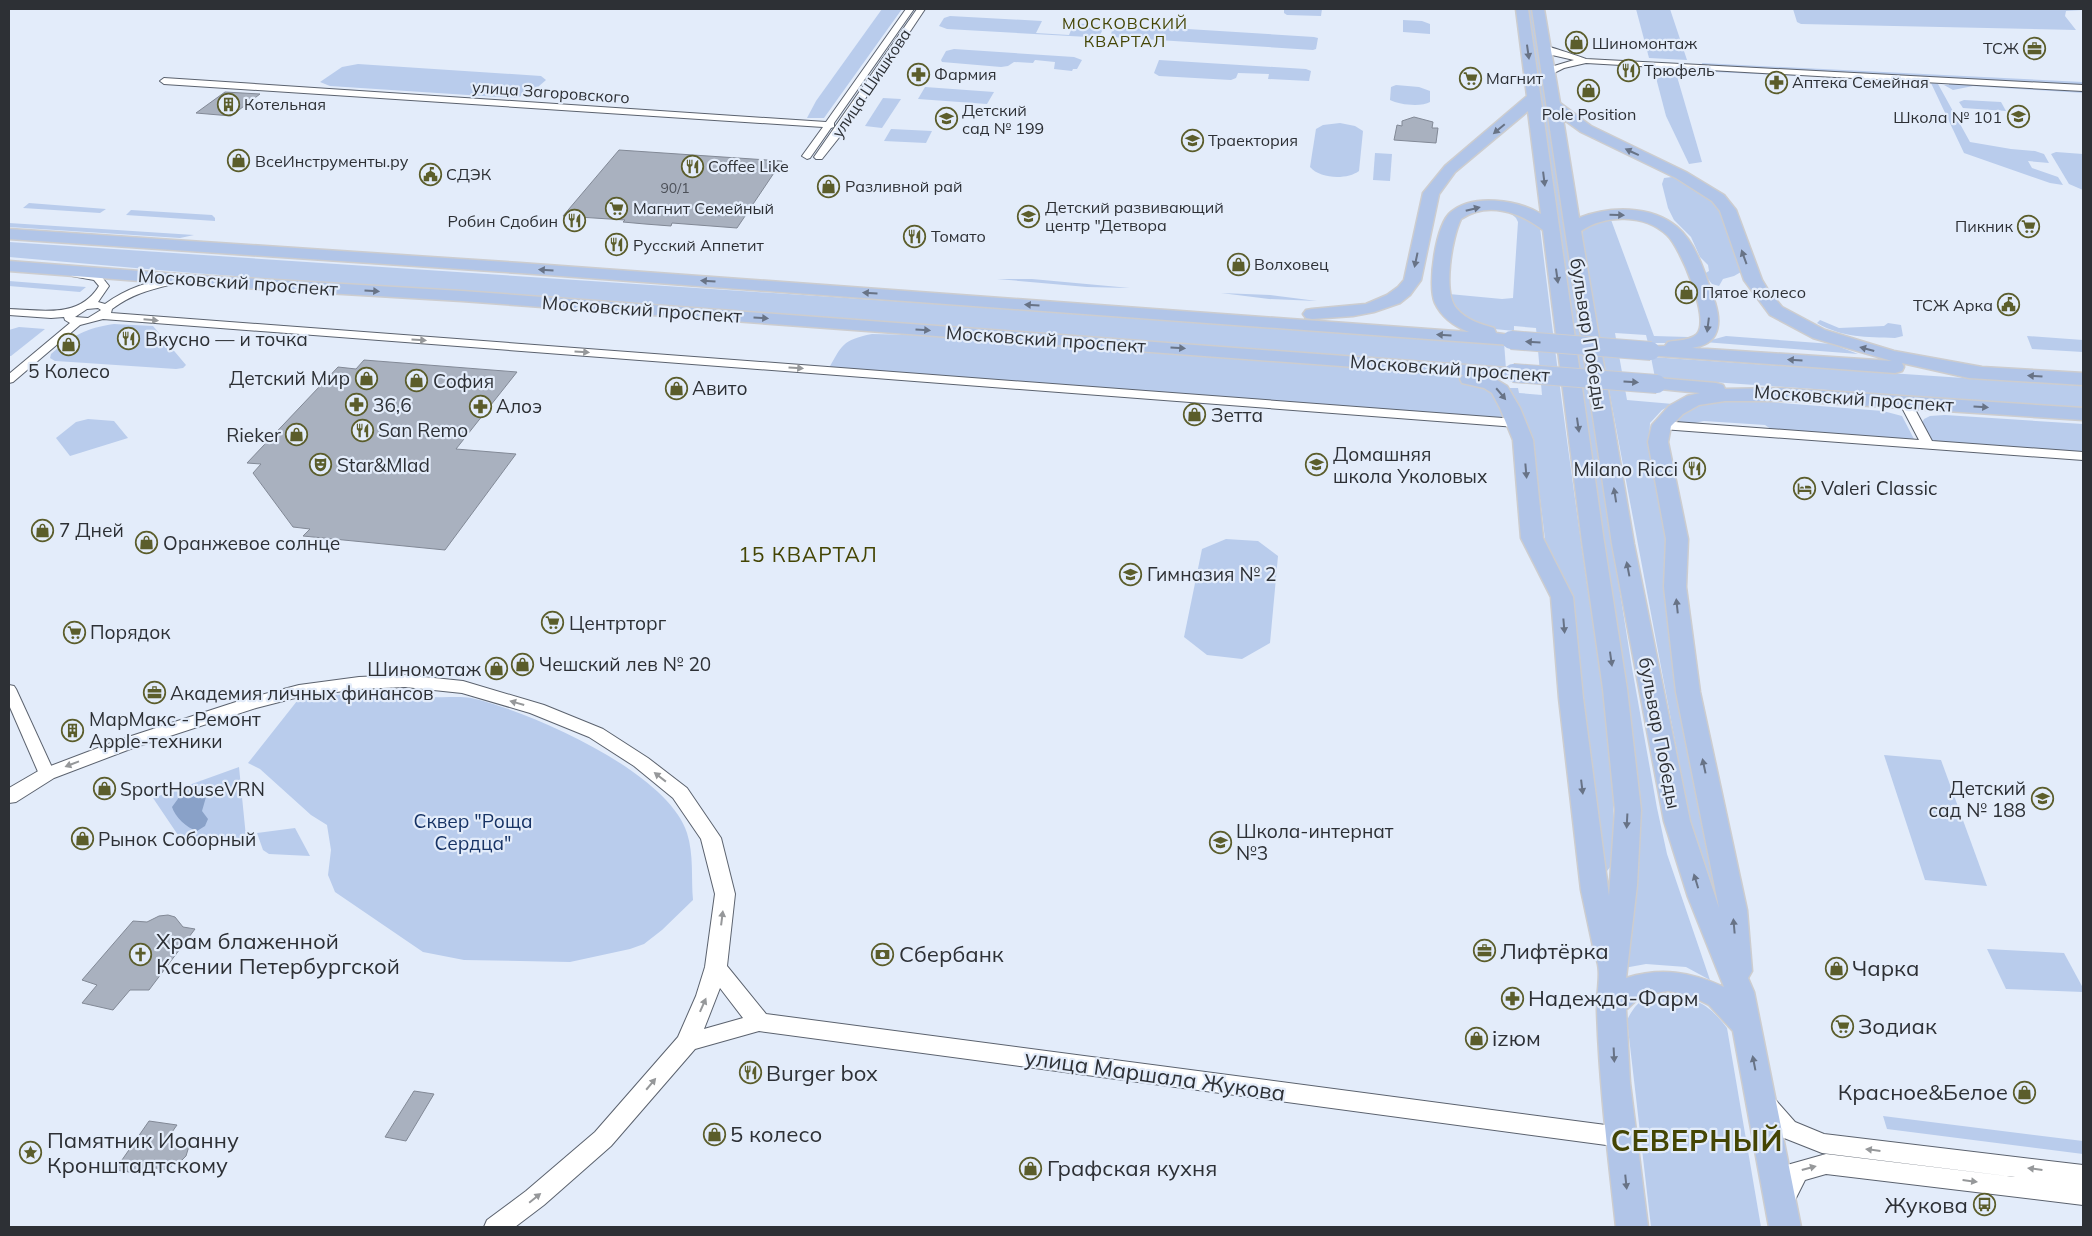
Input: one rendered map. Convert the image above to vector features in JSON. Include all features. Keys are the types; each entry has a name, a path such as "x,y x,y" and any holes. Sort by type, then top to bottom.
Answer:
{"main road":[{"path":"1522,9 1534,96 1561,229"},
{"path":"1538,9 1552,104 1561,229"},
{"path":"1081,308 1158,308 1273,316 1353,311 1388,302 1408,288 1412,280 1428,202 1436,185 1450,169 1524,107 1534,96"},
{"path":"1552,104 1586,129 1681,175 1718,198 1728,210 1753,280 1776,311 1820,334 1855,346 1893,356 1983,373"},
{"path":"1510,340 1460,321 1444,305 1441,294 1443,259 1450,224 1454,216 1475,207 1491,206 1522,210 1561,229 1597,216 1634,216 1661,224 1672,230 1684,244 1708,306 1710,329 1707,335 1692,343 1651,351"},
{"name":"бульвар Победы","path":"1561,229 1565,335 1615,689 1628,810 1624,885 1612,969 1611,1006 1615,1083 1632,1227"},
{"name":"бульвар Победы","path":"1561,229 1677,821 1701,897 1740,992 1783,1215"},
{"name":"Московский проспект","path":"9,234 1081,308 1651,351 2083,379"},
{"name":"Московский проспект","path":"9,266 192,280 462,296 1389,363 1793,395 2083,414"},
{"path":"1389,363 1432,375 1476,380 1490,384 1500,390 1505,397 1523,440 1532,538 1562,597 1594,890 1612,969"},
{"path":"1740,992 1733,910 1688,692 1675,587 1677,539 1658,442 1662,425 1676,410 1694,400 1724,395 1793,395"},
{"path":"1611,1006 1634,986 1668,981 1695,986 1719,997 1746,1026"}],"street":[{"name":"улица Шишкова","path":"808,156 910,9"},
{"name":"улица Шишкова","path":"819,157 836,135 921,9"},
{"path":"1544,48 1555,53 1586,61 2083,88"},
{"path":"1548,73 1562,65 1586,61"},
{"name":"улица Загоровского","path":"164,81 831,124"},
{"path":"9,380 84,306 103,290 102,282 97,278 58,270"},
{"path":"9,312 93,320 122,296 141,287 161,282 192,280"},
{"path":"84,306 96,305 105,312 1516,423"},
{"path":"1905,402 1927,444"},
{"path":"1662,425 2083,456"},
{"path":"9,797 47,774 126,744 249,704 299,691 359,683 405,681 435,683 472,690 537,709 596,734 641,762 680,793 711,838 725,894 716,967 707,996 687,1042 603,1139 535,1198 496,1227"},
{"path":"9,689 47,774"},
{"path":"687,1042 759,1022 716,967"},
{"name":"улица Маршала Жукова","path":"759,1022 1621,1137"},
{"path":"1761,1100 1787,1129 1822,1144 2083,1174"},
{"path":"1783,1215 1796,1172 1826,1164 2083,1195"}],"green space":[{"path":"882,9 902,9 824,118 807,118 816,101"},
{"path":"1284,9 1322,9 1321,16 1287,15 1284,13"},
{"path":"1527,9 1533,9 1589,397 1632,668 1657,808 1667,854 1710,980 1686,967 1646,964 1624,968 1637,851"},
{"path":"1636,9 1670,9 1687,60 1649,58"},
{"path":"1793,9 2083,10 2066,11 2065,16 2076,30 1801,24 1797,22"},
{"path":"950,16 1042,21 1036,33 1069,35 1074,23 1099,25 1103,29 1100,35 1088,37 947,29 939,26 944,18"},
{"path":"1403,20 1422,21 1430,24 1430,34 1403,32"},
{"path":"1123,25 1318,38 1316,49 1313,50 1111,37 1112,28"},
{"path":"954,49 1074,57 1082,60 1077,69 1072,71 1054,69 1055,62 1035,60 1033,63 1014,62 1008,66 1001,67 942,62 941,60 946,51"},
{"path":"1159,60 1306,69 1311,71 1309,81 1268,79 1269,74 1238,73 1236,78 1231,80 1159,76 1154,73"},
{"path":"1702,63 2083,82 2083,88 1809,73 1800,76 1714,72 1703,68"},
{"path":"358,64 541,76 546,80 531,93 515,98 330,86 320,82 342,67"},
{"path":"1664,69 1676,73 1702,162 1689,164 1666,116 1654,70"},
{"path":"1931,83 1938,84 1970,142 2035,151 2044,154 2049,163 2028,161 2032,168 2058,177 2063,185 2050,183 1964,153"},
{"path":"1949,83 2083,91 2083,93 1973,86 1953,90 1944,85 1949,85"},
{"path":"1396,85 1419,87 1430,91 1430,102 1410,105 1390,100 1391,87"},
{"path":"925,87 994,92 987,104 918,99"},
{"path":"883,98 901,99 882,128 865,126"},
{"path":"1964,100 2001,102 2006,111 1963,108 1959,102"},
{"path":"1340,123 1355,126 1363,131 1359,171 1341,177 1320,174 1310,167 1316,129 1323,125"},
{"path":"891,129 932,131 926,143 884,141"},
{"path":"2056,152 2083,154 2083,190 2069,184 2051,154"},
{"path":"1375,153 1392,154 1390,181 1373,180"},
{"path":"1664,178 1682,178 1717,200 1741,272 1723,279 1719,286 1712,284 1704,274 1709,271 1708,265 1700,257 1691,237 1674,220 1668,208 1662,184"},
{"path":"29,203 106,209 100,213 23,208"},
{"path":"131,210 212,215 215,221 126,215"},
{"path":"1507,210 1524,216 1540,227 1568,450 1608,725 1613,796 1613,831 1611,866 1607,871 1603,864 1572,598 1546,547 1533,442 1508,388 1518,388 1519,393 1542,395 1536,328 1514,326 1514,331 1485,328 1452,308 1449,294 1502,299 1513,298 1518,222"},
{"path":"1610,217 1654,336 1688,337 1692,339 1679,343 1648,343 1646,335 1615,333 1627,400 1673,404 1662,410 1650,423 1649,443 1666,532 1667,618 1719,895 1717,901 1711,894 1690,821 1582,237 1583,227"},
{"path":"9,223 194,235 180,238 9,227"},
{"path":"9,242 1504,342 1506,369 193,273 9,257"},
{"path":"997,279 1032,279 1130,288 1087,287"},
{"path":"9,281 86,287 80,292 9,286"},
{"path":"1221,293 1270,295 1317,301 1269,299"},
{"path":"1820,320 1839,328 1884,326 1888,323 1901,325 1903,336 1895,338 1855,336 1827,328 1817,323"},
{"path":"114,324 153,326 186,365 183,368 176,369 55,361 50,358 51,354 80,334 95,328"},
{"path":"19,327 45,329 9,356 9,330"},
{"path":"872,334 958,336 1389,363 1432,375 1476,380 1490,384 1516,423 828,370 844,345 854,339"},
{"path":"1726,336 1832,344 1858,354 1704,342"},
{"path":"2027,336 2083,340 2083,352 2032,349"},
{"path":"1651,357 2083,386 2083,408 1655,378"},
{"path":"1717,401 1770,402 1883,411 1902,416 1914,439 1774,431 1765,425 1704,421 1685,425 1675,422 1695,407"},
{"path":"1945,415 2083,424 2083,453 1932,441 1922,423 1924,419 1930,416"},
{"path":"88,419 114,421 128,438 70,456 56,438 76,422"},
{"path":"1226,539 1258,541 1278,556 1270,643 1242,659 1207,655 1184,637 1202,549"},
{"name":"Сквер \"Роща Сердца\"","path":"392,693 433,697 466,697 496,705 560,730 626,767 654,788 675,810 687,833 691,858 693,900 662,930 644,944 630,949 570,962 464,960 423,952 335,892 328,875 331,850 327,825 311,815 260,769 248,763 297,701 333,695"},
{"path":"1884,755 1941,760 1987,886 1925,880"},
{"path":"239,767 247,847 222,841 180,838 153,798"},
{"path":"295,828 310,856 269,854 263,850 257,833"},
{"path":"1987,949 2064,953 2083,988 2083,992 2006,989"},
{"path":"1676,994 1705,1006 1727,1028 1761,1227 1651,1227 1627,1020 1636,1006 1646,998"},
{"path":"1883,1116 2083,1141 2083,1154 1887,1129"}],"shaded area":[{"path":"195,790 203,792 206,797 202,811 208,819 205,826 197,831 182,822 172,807 180,796"}],"building":[{"name":"Котельная","path":"225,92 260,94 231,116 196,113"},
{"path":"1414,117 1433,122 1432,128 1438,128 1436,143 1394,140 1397,125 1402,126 1402,121"},
{"path":"619,150 782,161 737,228 672,223 671,226 623,222 625,220 563,216"},
{"path":"364,360 517,372 456,449 516,454 445,550 303,536 310,529 293,527 253,473 261,464 247,463 338,367 356,369"},
{"name":"Храм блаженной Ксении Петербургской","path":"168,915 175,917 183,927 195,929 149,990 130,990 113,1010 82,1003 97,985 82,980 133,921 147,922 159,916"},
{"path":"414,1091 434,1094 406,1141 385,1137"},
{"path":"149,1121 177,1125 165,1142 189,1146 186,1156 180,1162 173,1163 169,1170 149,1167 144,1174 115,1170"}],"place":[{"name":"Шиномонтаж","path":"1576,43"},
{"name":"ТСЖ","path":"2035,48"},
{"name":"Трюфель","path":"1628,70"},
{"name":"Фармия","path":"918,74"},
{"name":"Магнит","path":"1470,78"},
{"name":"Аптека Семейная","path":"1776,82"},
{"name":"Pole Position","path":"1589,90"},
{"name":"Котельная","path":"228,104"},
{"name":"Школа № 101","path":"2018,117"},
{"name":"Детский сад № 199","path":"946,119"},
{"name":"Траектория","path":"1192,140"},
{"name":"ВсеИнструменты.ру","path":"239,161"},
{"name":"Coffee Like","path":"692,166"},
{"name":"СДЭК","path":"430,174"},
{"name":"Разливной рай","path":"829,186"},
{"name":"Магнит Семейный","path":"617,208"},
{"name":"Детский развивающий центр \"Детвора","path":"1029,216"},
{"name":"Робин Сдобин","path":"574,221"},
{"name":"Пикник","path":"2029,226"},
{"name":"Томато","path":"915,236"},
{"name":"Русский Аппетит","path":"617,245"},
{"name":"Волховец","path":"1238,264"},
{"name":"Пятое колесо","path":"1686,292"},
{"name":"ТСЖ Арка","path":"2009,305"},
{"name":"Вкусно — и точка","path":"129,339"},
{"name":"5 Колесо","path":"69,345"},
{"name":"Детский Мир","path":"366,378"},
{"name":"София","path":"417,381"},
{"name":"Авито","path":"676,388"},
{"name":"36,6","path":"357,405"},
{"name":"Алоэ","path":"480,406"},
{"name":"Зетта","path":"1195,415"},
{"name":"San Remo","path":"362,430"},
{"name":"Rieker","path":"297,435"},
{"name":"Star&Mlad","path":"321,465"},
{"name":"Домашняя школа Уколовых","path":"1317,465"},
{"name":"Milano Ricci","path":"1694,469"},
{"name":"Valeri Classic","path":"1805,488"},
{"name":"7 Дней","path":"43,530"},
{"name":"Оранжевое солнце","path":"147,543"},
{"name":"Гимназия № 2","path":"1131,574"},
{"name":"Центрторг","path":"553,623"},
{"name":"Порядок","path":"74,632"},
{"name":"Чешский лев № 20","path":"523,664"},
{"name":"Шиномотаж","path":"497,669"},
{"name":"Академия личных финансов","path":"154,693"},
{"name":"МарМакс - Ремонт Apple-техники","path":"73,730"},
{"name":"SportHouseVRN","path":"104,789"},
{"name":"Детский сад № 188","path":"2042,799"},
{"name":"Рынок Соборный","path":"82,839"},
{"name":"Школа-интернат №3","path":"1220,842"},
{"name":"Лифтёрка","path":"1484,951"},
{"name":"Храм блаженной Ксении Петербургской","path":"140,954"},
{"name":"Сбербанк","path":"883,954"},
{"name":"Чарка","path":"1836,968"},
{"name":"Надежда-Фарм","path":"1512,998"},
{"name":"Зодиак","path":"1842,1026"},
{"name":"izюм","path":"1476,1038"},
{"name":"Burger box","path":"750,1073"},
{"name":"Красное&Белое","path":"2024,1092"},
{"name":"5 колесо","path":"714,1134"},
{"name":"Памятник Иоанну Кронштадтскому","path":"31,1153"},
{"name":"Графская кухня","path":"1031,1168"},
{"name":"Жукова","path":"1984,1205"}],"district":[{"name":"МОСКОВСКИЙ КВАРТАЛ","path":"1125,32"},
{"name":"15 КВАРТАЛ","path":"808,554"},
{"name":"СЕВЕРНЫЙ","path":"1697,1140"}]}
